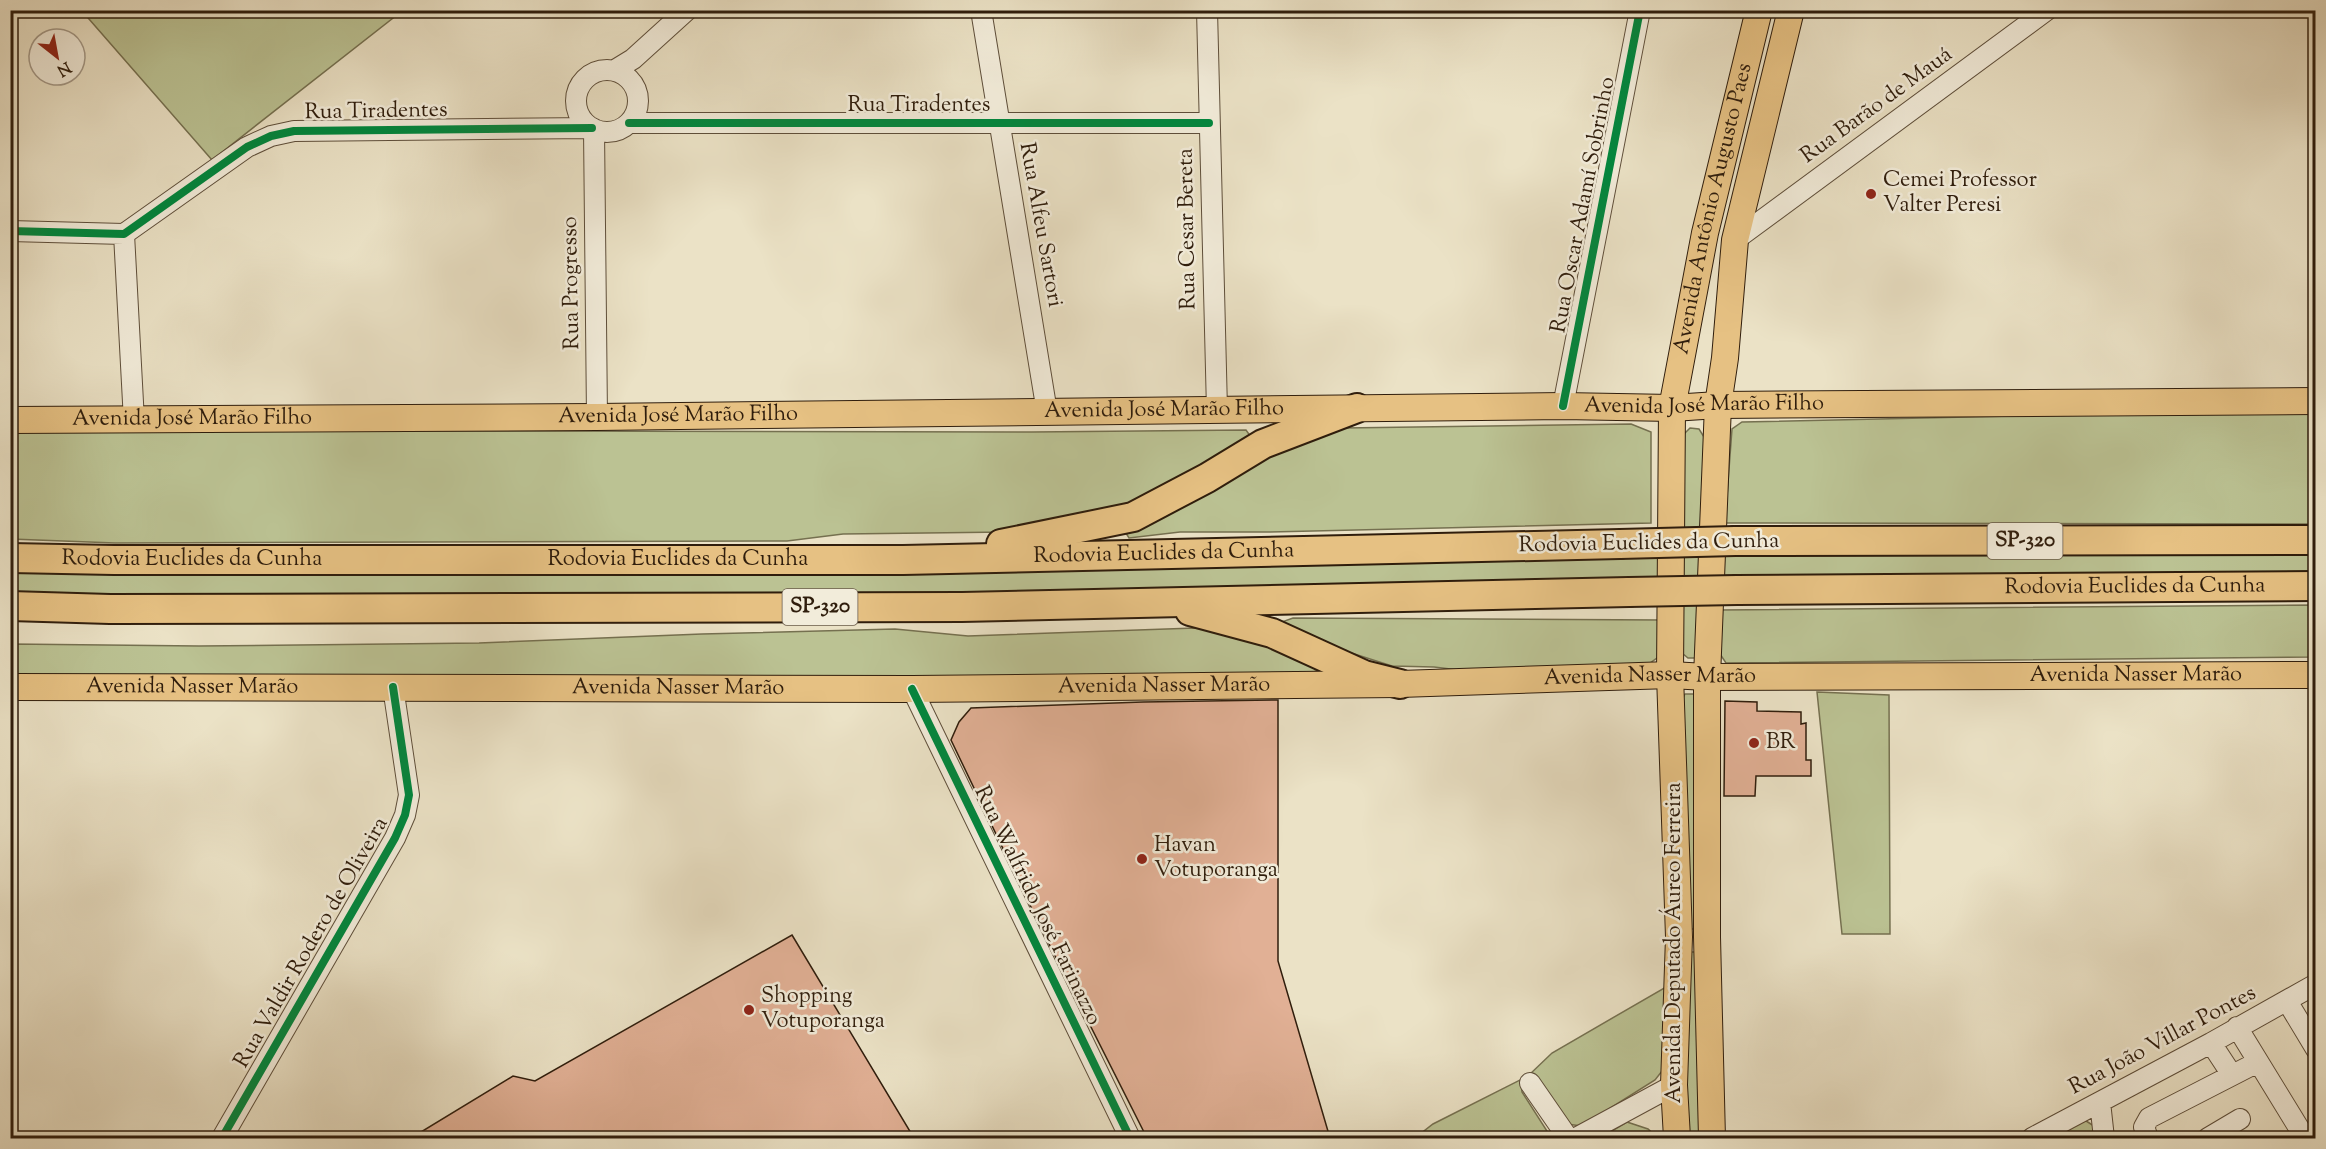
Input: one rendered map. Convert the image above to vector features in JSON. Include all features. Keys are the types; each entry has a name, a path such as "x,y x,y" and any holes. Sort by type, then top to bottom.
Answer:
{"highway":[{"path":"903,560 1042,536 1133,517 1207,478 1263,444 1357,408"},
{"name":"Rodovia Euclides da Cunha","path":"10,558 903,560 1735,542 2316,540"},
{"name":"Rodovia Euclides da Cunha","path":"10,606 110,609 962,607 1737,590 2316,586"},
{"path":"1159,602 1272,633 1364,675 1400,684"}],"main road":[{"name":"Avenida Antônio Augusto Paes","path":"1670,675 1672,408 1705,233 1759,10"},
{"name":"Avenida Antônio Augusto Paes","path":"1707,677 1718,405 1725,358 1735,240 1791,10"},
{"path":"1705,233 1735,240"},
{"name":"Avenida José Marão Filho","path":"10,420 134,421 1563,406 1672,408 1718,405 2316,401"},
{"name":"Avenida Nasser Marão","path":"10,687 912,689 1400,684 1670,675 1707,677 2316,675"},
{"name":"Avenida Deputado Áureo Ferreira","path":"1670,675 1679,937 1674,1085 1677,1138"},
{"name":"Avenida Deputado Áureo Ferreira","path":"1707,677 1707,937 1712,1138"},
{"path":"1679,937 1707,937"}],"street":[{"path":"615,70 628,77 633,83 636,89 637,111 629,123 597,135 580,116 576,98 583,81 597,71 615,70 633,59 687,10"},
{"name":"Rua Alfeu Sartori","path":"981,10 1047,412"},
{"name":"Rua Cesar Bereta","path":"1207,10 1217,410"},
{"name":"Rua Oscar Adamí Sobrinho","path":"1563,406 1640,10"},
{"name":"Rua Barão de Mauá","path":"1735,240 2048,10"},
{"path":"633,59 633,83"},
{"name":"Rua Tiradentes","path":"629,123 1209,123"},
{"name":"Rua Tiradentes","path":"124,234 247,147 271,136 294,131 597,135"},
{"name":"Rua Progresso","path":"597,135 597,417"},
{"path":"10,231 124,234 134,421"},
{"name":"Rua Valdir Rodero de Oliveira","path":"222,1138 395,838 405,815 410,795 393,687"},
{"name":"Rua Walfrido José Farinazzo","path":"912,689 1130,1138"},
{"name":"Rua João Villar Pontes","path":"2032,1138 2211,1043 2316,984"},
{"path":"2287,1001 2316,1048"},
{"path":"2237,1027 2305,1138"},
{"path":"2211,1043 2232,1075"},
{"path":"2148,1138 2144,1127 2149,1118 2258,1062"},
{"path":"1530,1083 1568,1138"},
{"path":"1576,1138 1674,1085"},
{"path":"2100,1102 2104,1138"},
{"path":"2208,1138 2240,1119"}],"green space":[{"path":"82,11 402,11 212,160"},
{"path":"2315,413 2315,524 1725,523 1732,429 1742,422"},
{"path":"1631,424 1651,432 1651,523 1180,532 1129,538 1124,530 1272,451 1343,428"},
{"path":"1690,428 1699,429 1704,437 1699,654 1694,658 1688,658 1682,653 1684,434"},
{"path":"43,430 1032,432 1246,430 1251,437 1128,512 1007,532 843,534 787,541 115,543 11,539 11,434"},
{"path":"2316,551 2315,577 1722,575 1723,555"},
{"path":"1663,554 1664,579 1157,594 11,598 11,569"},
{"path":"2315,605 2315,656 2311,657 1726,663 1720,654 1719,610"},
{"path":"1293,618 1662,620 1661,655 1650,663 1475,672 1434,667 1392,666 1320,643 1279,623"},
{"path":"1195,628 1268,638 1325,668 1310,673 1227,678 11,680 11,644 199,646 479,643 895,629 968,636"},
{"path":"1817,692 1889,695 1890,934 1842,934"},
{"path":"1685,694 1696,694 1701,923 1694,929 1688,929 1682,700"},
{"path":"1692,952 1699,952 1705,1138 1689,1138 1686,1084 1686,956"},
{"path":"1666,987 1666,1066 1655,1080 1582,1126 1566,1124 1521,1083 1522,1092 1547,1131 1545,1138 1415,1138 1433,1124 1528,1076 1552,1053"},
{"path":"2083,1119 2094,1126 2097,1138 2048,1138"},
{"path":"1627,1122 1648,1129 1658,1138 1600,1138"}],"building":[{"name":"Havan Votuporanga","path":"1278,700 1278,961 1330,1138 1147,1138 1042,930 951,740 959,722 971,708"},
{"name":"BR","path":"1725,701 1757,702 1757,711 1801,712 1801,724 1806,723 1806,760 1811,760 1811,776 1756,776 1755,796 1724,796"},
{"name":"Shopping Votuporanga","path":"792,935 914,1138 411,1138 513,1076 535,1081"}],"cycle path":[{"path":"1563,406 1640,10"},
{"path":"629,123 1209,123"},
{"path":"10,231 124,234 247,147 271,136 294,131 592,128"},
{"path":"222,1138 395,838 405,815 409,795 393,687"},
{"path":"912,689 1130,1138"}],"place":[{"name":"Cemei Professor Valter Peresi","path":"1871,194"},
{"name":"BR","path":"1754,743"},
{"name":"Havan Votuporanga","path":"1142,859"},
{"name":"Shopping Votuporanga","path":"749,1010"}]}
